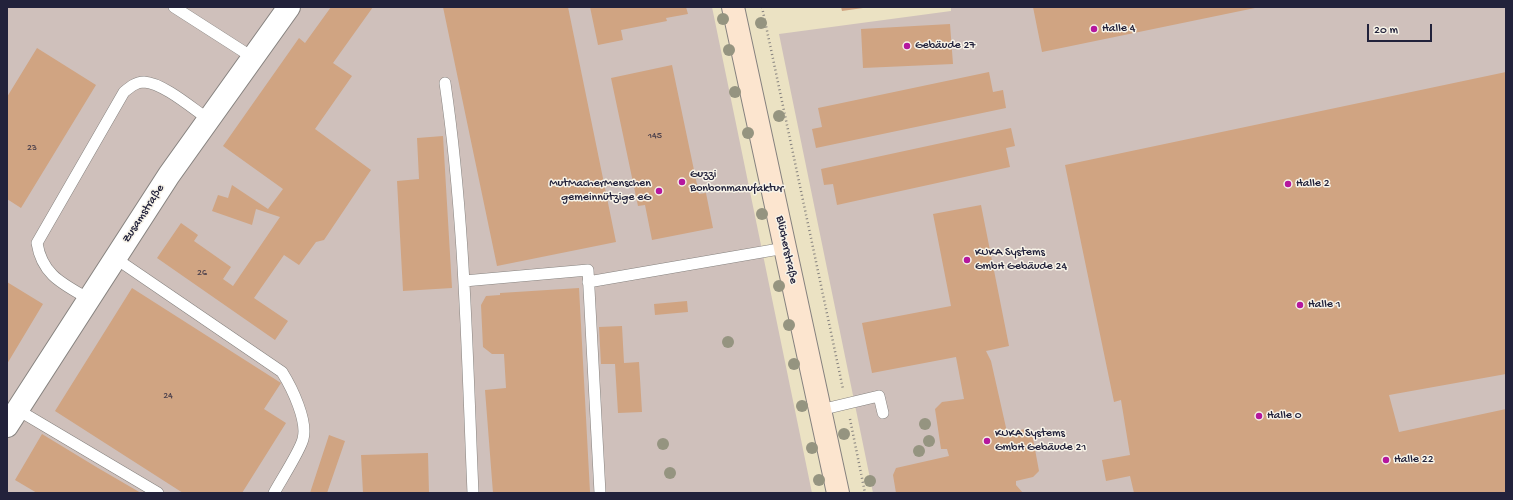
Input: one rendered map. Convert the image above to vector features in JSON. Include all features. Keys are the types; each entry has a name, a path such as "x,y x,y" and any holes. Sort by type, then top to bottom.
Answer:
{"main road":[{"name":"Blücherstraße","path":"733,7 838,493"}],"street":[{"name":"Zusamstraße","path":"12,418 169,175 289,7"}],"lane":[{"path":"174,7 252,57"},
{"path":"89,299 47,271 39,257 37,243 124,92 133,85 143,82 157,85 208,119"},
{"path":"445,83 454,144 464,281 473,493"},
{"path":"588,282 785,248"},
{"path":"115,258 282,372 290,385 304,425 304,439 274,493"},
{"path":"464,281 588,270 600,493"},
{"path":"820,410 879,396 883,413"},
{"path":"12,418 158,493"}],"path":[{"path":"762,7 865,493"}],"shaded area":[{"path":"7,7 712,7 812,493 7,493"},
{"path":"951,7 1506,7 1506,493 873,493 779,34 951,11"}],"building":[{"path":"331,7 373,7 333,63 352,76 315,129 371,170 324,240 316,242 299,265 284,255 254,298 288,321 275,340 157,258 181,223 198,235 194,241 231,267 223,279 233,286 280,217 256,209 252,225 212,211 218,195 228,198 232,185 268,209 283,189 223,146 299,38 305,43"},
{"path":"443,7 568,7 616,242 497,266"},
{"path":"590,7 686,7 688,14 666,18 667,21 621,30 623,40 598,45"},
{"path":"841,7 863,7 863,8 842,11"},
{"name":"Halle 4","path":"1033,7 1255,7 1255,8 1042,52"},
{"name":"Gebäude 27","path":"950,24 953,64 863,68 861,29"},
{"path":"37,48 96,85 21,208 7,199 7,97"},
{"path":"672,65 699,194 706,193 713,228 652,240 645,205 638,206 611,78"},
{"path":"989,72 993,92 1003,90 1006,108 816,148 812,129 822,127 818,108"},
{"path":"1506,72 1506,374 1389,395 1399,432 1506,409 1506,493 1134,493 1130,476 1106,481 1102,460 1130,455 1121,400 1114,402 1065,165"},
{"path":"1011,128 1015,146 1006,148 1010,167 837,205 833,184 824,185 821,169"},
{"path":"443,136 452,288 403,291 397,181 419,179 417,138"},
{"path":"981,205 1009,346 986,351 991,361 1007,432 1026,429 1032,433 1039,471 1033,477 1016,481 1016,485 1023,493 896,493 893,475 896,468 949,456 947,449 941,449 935,409 942,402 964,399 956,357 872,373 862,323 951,306 933,214"},
{"path":"7,282 43,304 7,364"},
{"path":"132,288 281,383 264,409 286,423 242,493 183,493 55,411"},
{"path":"579,288 590,492 493,493 485,390 506,388 504,354 492,354 483,347 481,305 486,296 500,295 500,293"},
{"path":"687,301 688,312 655,315 654,304"},
{"path":"622,326 624,363 639,362 642,412 618,413 615,364 601,364 599,327"},
{"path":"42,434 141,493 37,493 15,480"},
{"path":"329,435 345,441 327,493 310,493"},
{"path":"428,453 429,493 363,493 361,455"}],"place":[{"name":"Halle 4","path":"1094,29"},
{"name":"Gebäude 27","path":"907,46"},
{"name":"Guzzi Bonbonmanufaktur","path":"682,182"},
{"name":"Halle 2","path":"1288,184"},
{"name":"MutMacherMenschen gemeinnützige eG","path":"659,191"},
{"name":"KUKA Systems GmbH Gebäude 24","path":"967,260"},
{"name":"Halle 1","path":"1300,305"},
{"name":"Halle 0","path":"1259,416"},
{"name":"KUKA Systems GmbH Gebäude 21","path":"987,441"},
{"name":"Halle 22","path":"1386,460"}]}
